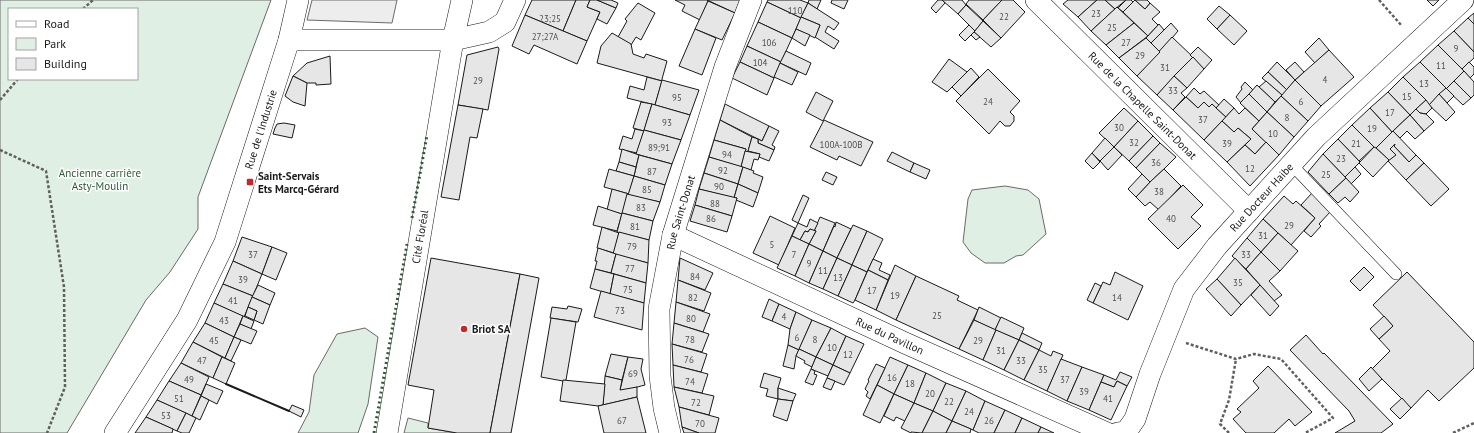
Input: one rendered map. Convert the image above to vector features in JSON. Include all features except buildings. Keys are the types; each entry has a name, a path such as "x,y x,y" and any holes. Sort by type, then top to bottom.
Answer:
{"street":[{"name":"Rue de l'Industrie","path":"115,433 187,320 225,242 289,40 298,0"},
{"name":"Cité Floréal","path":"387,433 453,40 462,0"},
{"path":"289,40 453,40 489,32 505,22 515,0"},
{"name":"Rue Saint-Donat","path":"670,433 664,408 660,376 659,309 673,235 725,67 750,0"},
{"name":"Rue de la Chapelle Saint-Donat","path":"1036,0 1249,211"},
{"name":"Rue Docteur Haibe","path":"1118,433 1126,432 1135,419 1165,336 1184,289 1217,246 1316,137 1463,0"},
{"name":"Rue du Pavillon","path":"673,235 898,339 1107,433"}],"lane":[{"path":"1290,164 1396,274"}],"path":[{"path":"84,8 93,0"},
{"path":"1379,0 1416,43"},
{"path":"0,100 17,80"},
{"path":"0,150 46,171 64,286 65,387 47,433"},
{"path":"1165,336 1236,359 1254,354 1281,359 1333,418 1305,433"},
{"path":"1229,433 1220,424 1229,400 1236,359"},
{"path":"1453,433 1474,423"}],"green space":[{"name":"Ancienne carrière Asty-Moulin","path":"0,0 271,0 198,197 198,229 170,272 146,300 67,433 0,433"},
{"path":"1005,186 1028,190 1039,199 1046,234 1023,255 1016,256 1004,263 985,263 971,253 963,242 968,199 972,190"},
{"path":"365,328 378,337 368,404 358,433 298,433 309,412 314,375 337,334"},
{"path":"408,418 428,423 428,428 457,433 404,433"}],"shaded area":[{"path":"312,0 397,0 392,23 307,20"}],"hedge":[{"path":"412,218 427,135"},
{"path":"374,433 407,244"}],"wall":[{"path":"226,384 289,411"}],"place":[{"name":"Saint-Servais Ets Marcq-Gérard","path":"250,182"},
{"name":"Briot SA","path":"464,329"}]}
